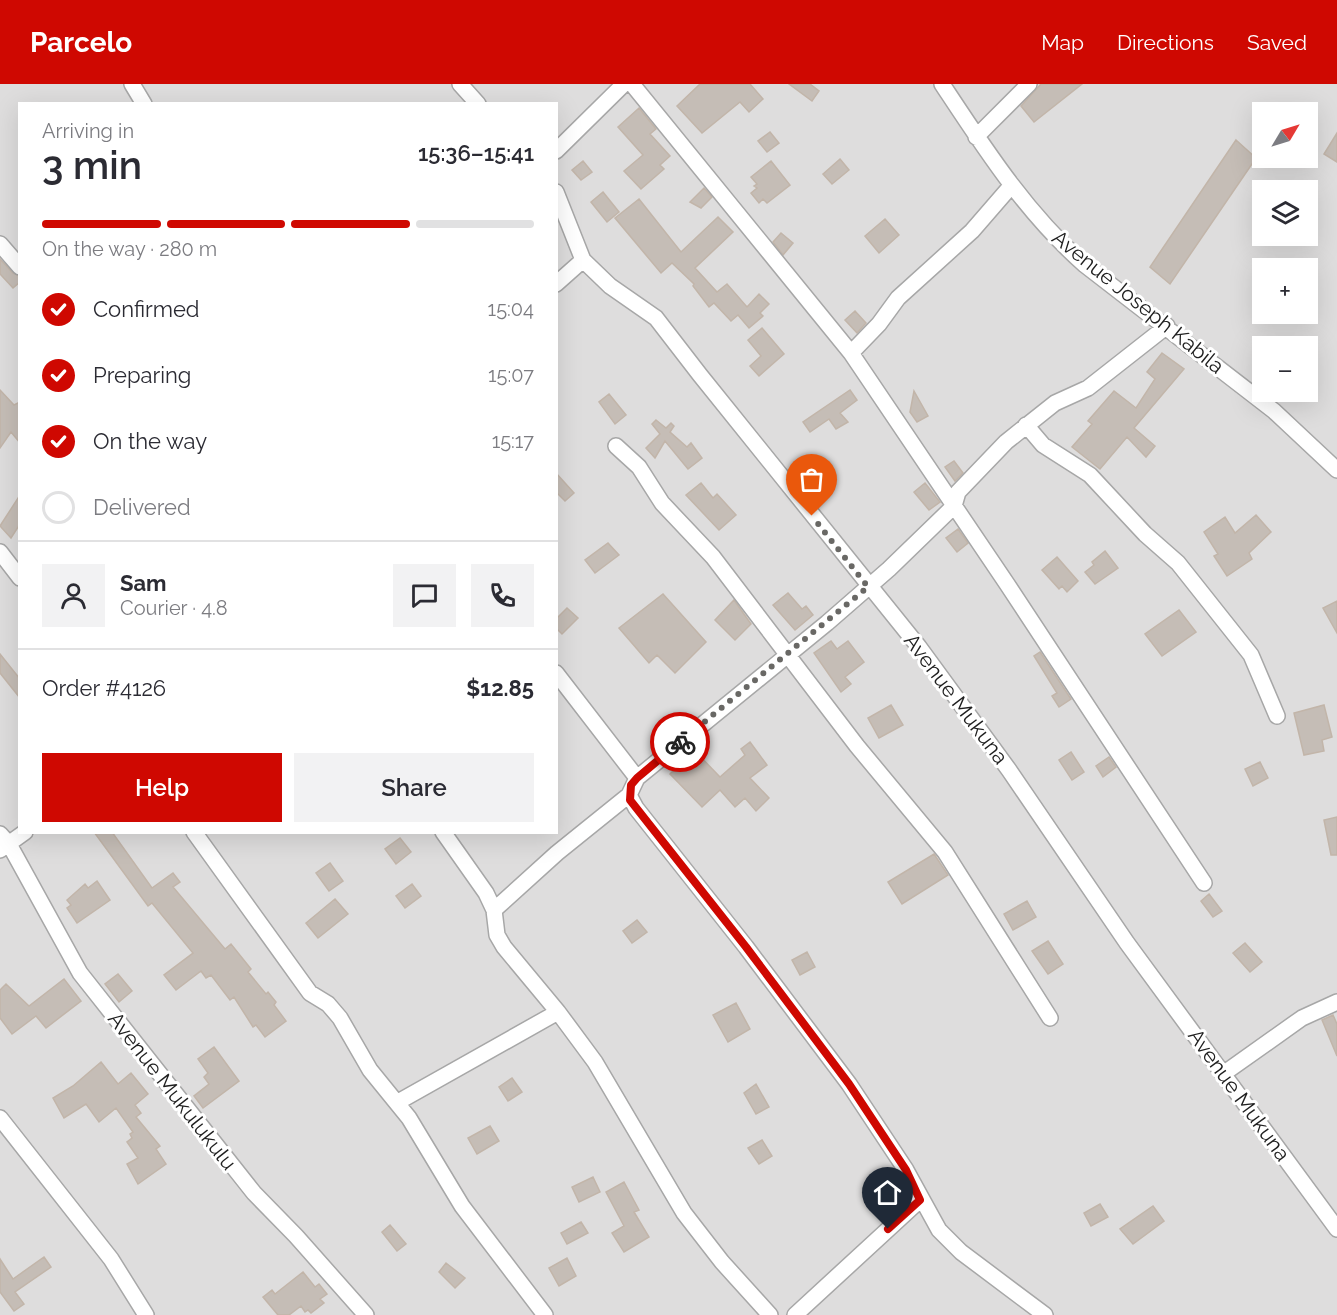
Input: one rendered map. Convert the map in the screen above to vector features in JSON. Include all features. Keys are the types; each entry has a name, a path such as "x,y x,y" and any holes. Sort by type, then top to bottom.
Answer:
{"street":[{"path":"132,84 143,102"},
{"path":"460,84 476,102"},
{"path":"558,149 624,84"},
{"path":"632,84 851,353 1204,883"},
{"name":"Avenue Joseph Kabila","path":"942,84 1011,186 1056,240 1274,411 1337,470"},
{"path":"976,136 1029,84"},
{"path":"851,353 879,324 898,298 972,231 1011,186"},
{"name":"Avenue Mukuna","path":"558,197 583,260 610,286 644,308 669,332 700,375 868,587 919,647 967,712 1127,943 1337,1229"},
{"path":"0,244 18,265"},
{"path":"558,282 583,260"},
{"path":"494,910 557,853 629,795 637,778 868,587 954,506 958,492 1006,442 1055,403 1088,388 1167,326"},
{"path":"1026,425 1043,445 1090,475 1145,534 1178,563 1251,655 1277,716"},
{"path":"616,446 639,467 662,503 719,564 890,788 945,852 1050,1018"},
{"path":"0,552 18,575"},
{"path":"558,676 637,778"},
{"path":"629,795 636,808 746,947 849,1084 906,1170 920,1200 939,1230 953,1244 1045,1315"},
{"path":"3,843 21,834"},
{"path":"195,834 310,993 328,1004 340,1018 370,1070 398,1102 462,1206 544,1315"},
{"path":"444,834 486,893 494,910 497,935 504,947 558,1012 595,1062 694,1228 771,1315"},
{"name":"Avenue Mukulukulu","path":"3,843 80,973 254,1194 366,1315"},
{"path":"1223,1074 1302,1018 1337,1002"},
{"path":"398,1102 558,1012"},
{"path":"0,1118 111,1259 146,1315"},
{"path":"795,1315 920,1200"}],"shaded area":[{"path":"0,84 1337,84 1337,1315 0,1315"}],"building":[{"path":"700,84 750,84 763,99 749,112 740,102 702,133 677,106"},
{"path":"789,84 810,84 819,91 812,101"},
{"path":"1041,84 1082,84 1034,122 1021,106"},
{"path":"639,108 656,129 650,134 670,156 660,165 664,169 641,189 624,171 643,155 618,127"},
{"path":"770,132 779,143 767,152 758,141"},
{"path":"1337,133 1337,162 1324,154"},
{"path":"1236,140 1252,154 1252,164 1170,284 1150,267"},
{"path":"840,159 849,170 832,184 823,174"},
{"path":"583,161 592,172 581,180 572,170"},
{"path":"771,161 790,185 767,203 763,199 759,203 751,193 757,188 754,186 757,184 751,177"},
{"path":"704,188 712,197 701,208 690,202"},
{"path":"603,192 619,212 607,222 591,202"},
{"path":"639,199 681,252 718,217 733,232 695,268 717,292 727,284 747,307 759,294 769,304 760,313 763,316 749,328 738,315 731,321 714,303 709,307 693,286 694,284 672,263 661,273 615,218"},
{"path":"885,219 899,235 879,253 865,236"},
{"path":"781,233 793,243 783,255 773,242"},
{"path":"0,259 18,275 18,284 13,288 0,274"},
{"path":"855,311 866,323 857,333 845,320"},
{"path":"762,328 784,354 759,376 750,366 761,356 748,340"},
{"path":"1162,353 1184,369 1134,428 1155,446 1146,457 1127,437 1100,469 1072,447 1092,424 1088,421 1114,391 1136,408 1155,379 1147,372"},
{"path":"0,390 14,405 18,403 18,441 11,432 0,448"},
{"path":"850,390 857,400 840,413 848,422 836,429 829,419 810,432 803,422"},
{"path":"914,391 928,416 917,422 910,412"},
{"path":"609,394 626,415 615,424 599,402"},
{"path":"656,420 666,428 671,423 674,426 670,432 687,447 691,443 702,458 688,469 665,441 655,458 646,448 660,434 652,424"},
{"path":"954,461 963,473 955,481 945,467"},
{"path":"558,475 574,493 565,501 558,494"},
{"path":"701,483 713,498 717,494 736,515 719,530 686,495"},
{"path":"925,483 940,502 929,510 914,492"},
{"path":"18,498 18,527 11,538 0,526"},
{"path":"1256,515 1271,532 1249,553 1252,559 1227,576 1214,556 1218,554 1204,532 1225,517 1235,533"},
{"path":"958,529 968,543 957,552 946,538"},
{"path":"608,543 619,555 595,573 585,560"},
{"path":"1105,551 1118,568 1095,584 1085,572 1094,565 1092,562"},
{"path":"1057,557 1078,581 1067,592 1062,586 1059,589 1042,570"},
{"path":"788,593 802,609 806,606 813,615 795,630 773,605"},
{"path":"663,594 706,642 675,673 657,655 649,663 619,628"},
{"path":"734,600 751,624 735,640 715,620"},
{"path":"1337,601 1337,633 1323,608"},
{"path":"567,608 578,618 562,634 558,630 558,617"},
{"path":"1179,610 1196,632 1162,656 1145,634"},
{"path":"831,641 837,649 848,641 864,662 845,677 851,684 841,692 814,653"},
{"path":"1040,652 1071,699 1059,707 1052,696 1057,693 1034,656"},
{"path":"0,654 18,676 18,696 0,673"},
{"path":"891,705 903,725 879,738 868,718"},
{"path":"1324,705 1332,737 1322,740 1324,751 1304,755 1294,713"},
{"path":"750,742 767,765 750,778 769,798 756,811 745,798 735,807 720,790 702,807 670,774 694,750 720,777 745,755 741,749"},
{"path":"1071,752 1084,772 1072,780 1059,760"},
{"path":"1109,757 1116,767 1103,777 1096,766"},
{"path":"1260,762 1268,778 1253,786 1245,769"},
{"path":"1337,817 1337,855 1331,855 1324,820"},
{"path":"95,834 113,834 152,888 173,873 180,882 173,887 225,949 231,944 251,969 248,972 266,994 268,992 276,1002 274,1005 286,1021 265,1037 256,1025 253,1027 234,997 230,1000 211,975 206,978 201,971 176,990 164,975 193,953 152,903 148,906"},
{"path":"400,838 411,852 396,864 385,849"},
{"path":"934,854 948,875 902,904 888,882"},
{"path":"330,863 343,881 329,891 316,873"},
{"path":"97,881 110,900 77,923 67,908 71,905 67,900 85,884 88,888"},
{"path":"412,884 421,896 405,908 396,896"},
{"path":"1209,894 1222,911 1213,917 1201,901"},
{"path":"335,899 348,914 318,938 306,923"},
{"path":"1027,901 1036,917 1013,930 1004,914"},
{"path":"637,920 647,932 632,943 623,931"},
{"path":"1048,941 1063,964 1048,974 1032,951"},
{"path":"1245,943 1262,962 1250,972 1233,953"},
{"path":"807,952 815,967 800,975 792,960"},
{"path":"118,974 132,991 119,1002 105,984"},
{"path":"64,979 81,1001 46,1028 36,1016 12,1034 0,1018 0,990 6,984 29,1006"},
{"path":"736,1003 750,1029 728,1042 713,1015"},
{"path":"1333,1015 1337,1024 1337,1056 1322,1020"},
{"path":"214,1047 239,1081 203,1108 194,1096 209,1084 204,1077 208,1073 198,1059"},
{"path":"101,1062 118,1084 131,1073 148,1094 135,1105 141,1113 136,1117 160,1146 156,1149 166,1164 138,1184 127,1164 138,1158 127,1142 132,1138 130,1134 133,1132 116,1108 99,1122 86,1104 64,1118 53,1098 73,1086"},
{"path":"512,1078 522,1092 508,1101 499,1087"},
{"path":"756,1084 769,1107 756,1114 744,1093"},
{"path":"490,1126 499,1141 477,1154 468,1138"},
{"path":"762,1140 772,1156 759,1164 748,1148"},
{"path":"593,1177 600,1192 579,1202 572,1187"},
{"path":"624,1182 639,1210 634,1212 649,1237 624,1252 612,1233 624,1226 606,1192"},
{"path":"1100,1204 1108,1217 1091,1226 1084,1213"},
{"path":"1153,1206 1164,1221 1133,1244 1120,1229"},
{"path":"581,1222 588,1233 567,1244 561,1233"},
{"path":"390,1225 406,1244 397,1251 382,1232"},
{"path":"44,1257 51,1267 15,1292 24,1304 14,1311 0,1292 0,1259 13,1279"},
{"path":"567,1258 576,1276 559,1286 549,1268"},
{"path":"446,1263 465,1278 455,1288 439,1272"},
{"path":"303,1272 315,1287 319,1284 327,1294 320,1299 324,1303 311,1313 308,1310 305,1312 301,1306 289,1315 278,1315 263,1297 272,1290 275,1294"}],"way so far":[{"path":"680,742 868,587 812,516"}],"route":[{"path":"680,742 637,778 631,785 630,800 804,1023 874,1120 906,1170 920,1200 888,1229"}]}
